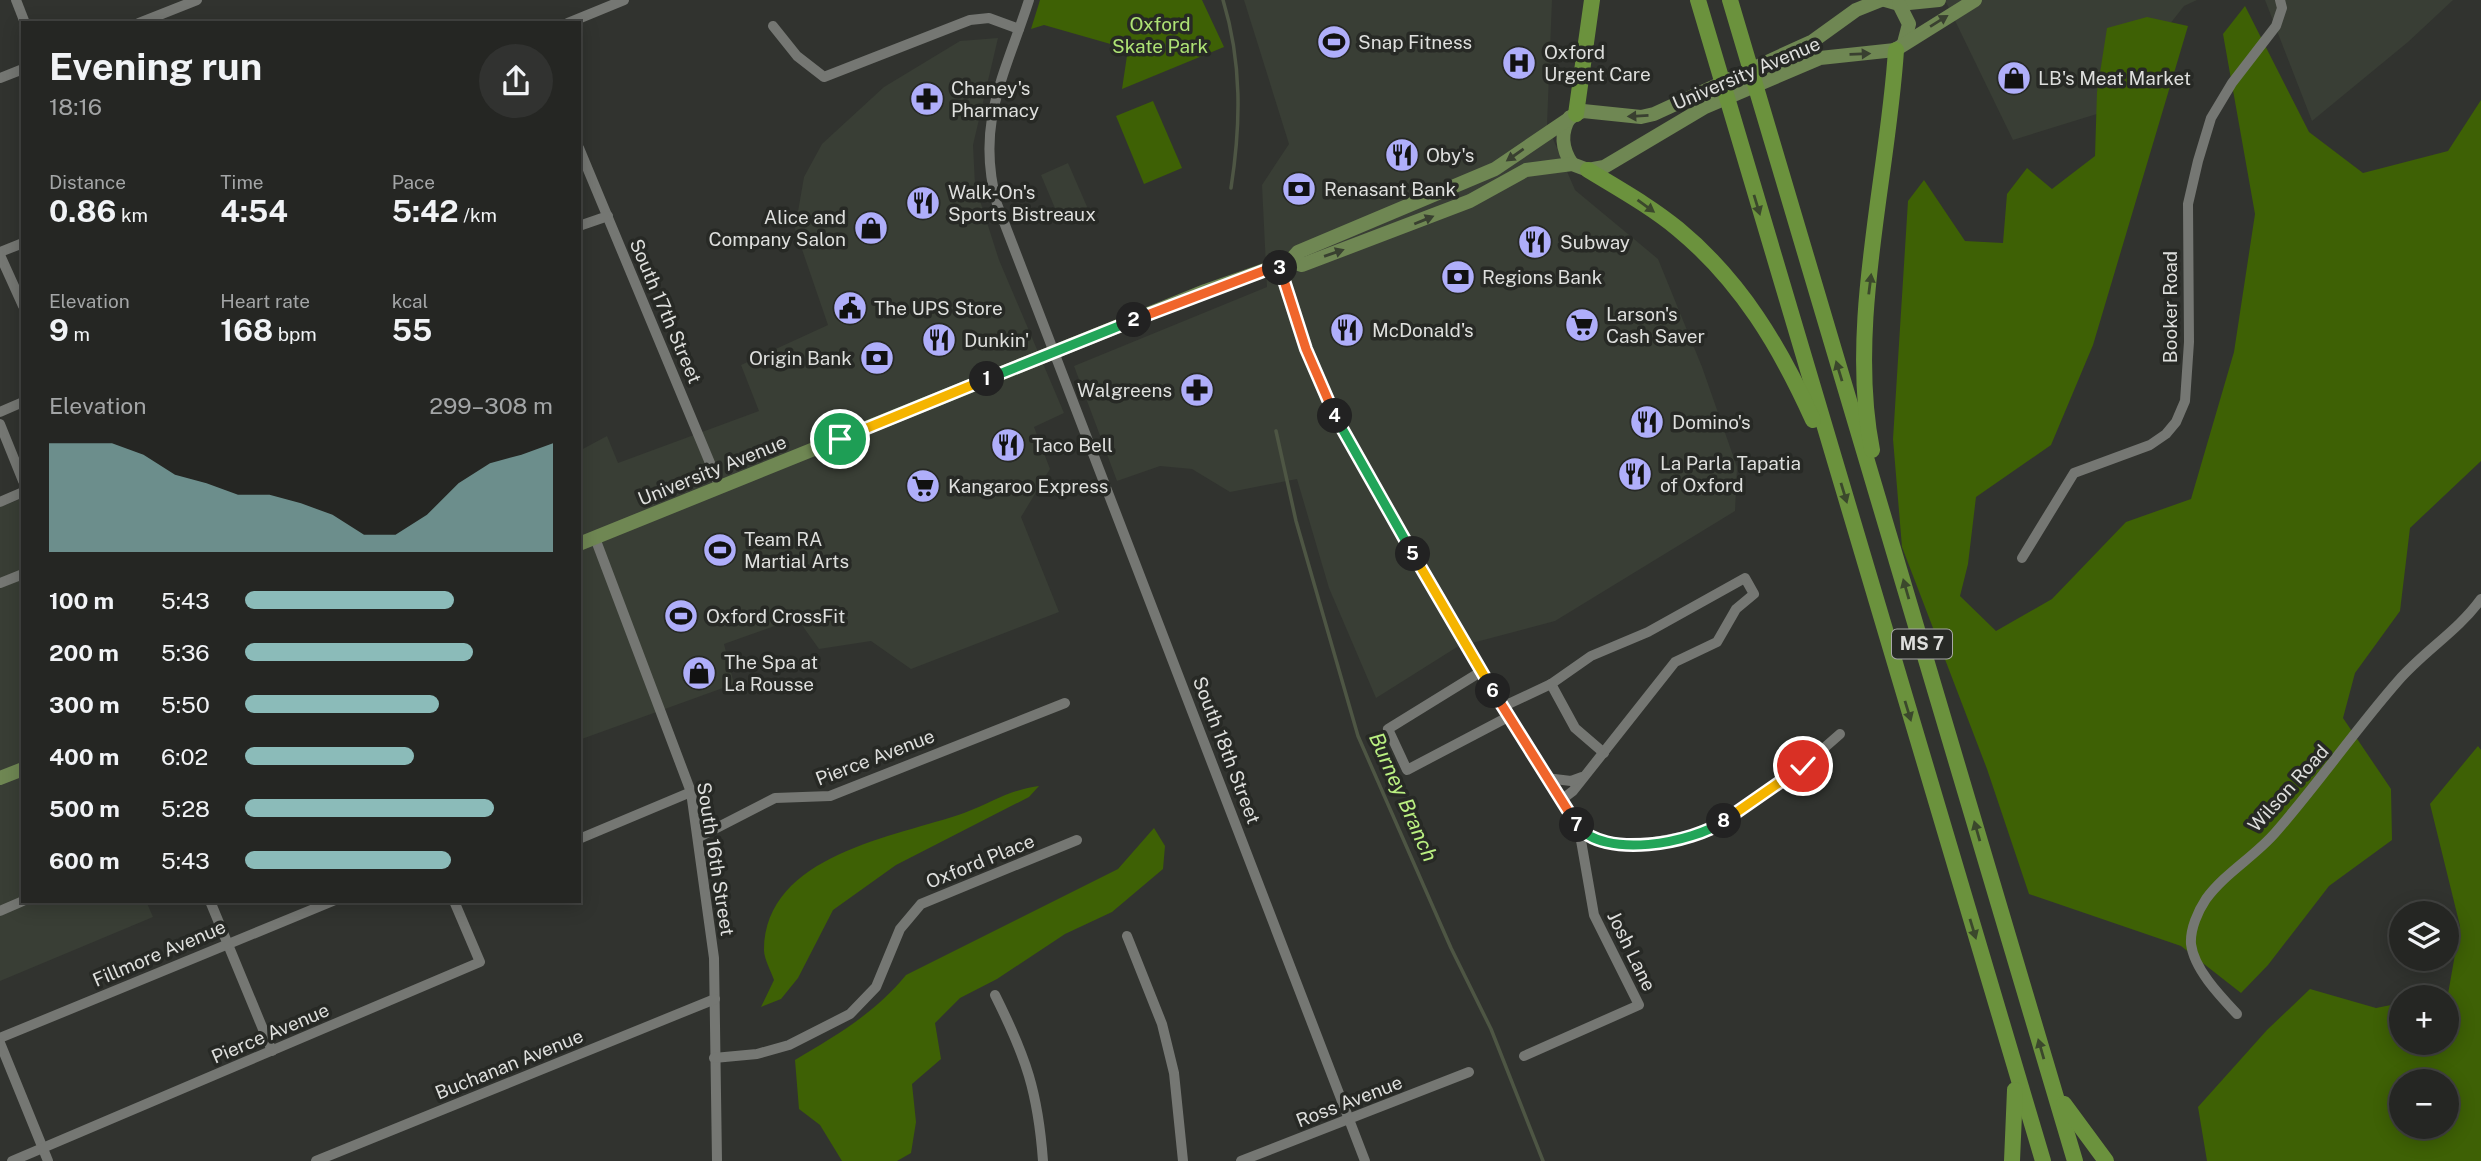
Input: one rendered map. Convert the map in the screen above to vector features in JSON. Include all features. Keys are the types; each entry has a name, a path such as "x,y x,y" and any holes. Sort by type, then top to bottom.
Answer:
{"highway":[{"path":"1573,115 1592,0"},
{"name":"MS 7","path":"1698,0 2043,1161"},
{"name":"MS 7","path":"1730,0 2075,1161"},
{"path":"1886,522 1870,443 1864,359 1900,46"},
{"path":"1588,170 1677,228 1732,283 1776,344 1833,459"},
{"path":"2003,1029 2016,1096 2012,1161"},
{"path":"2051,1080 2071,1116 2106,1161"}],"main road":[{"name":"University Avenue","path":"581,543 1056,351 1285,263 1298,253 1494,169 1573,115 1583,111 1641,117 1654,114 1812,41 1856,10 1888,1 1940,0"},
{"name":"University Avenue","path":"1285,263 1302,265 1378,239 1470,201 1526,170 1572,164 1588,170 1604,167 1705,107 1820,58 1900,46 1975,0"},
{"path":"1888,1 1909,24 1900,46"},
{"path":"1572,164 1567,156 1563,131 1573,115"},
{"path":"0,778 21,770"}],"street":[{"path":"16,0 24,21"},
{"path":"144,21 197,0"},
{"path":"573,21 624,0"},
{"name":"South 18th Street","path":"1029,0 989,120 988,172 997,204 1056,351 1365,1161"},
{"name":"Booker Road","path":"2022,558 2074,473 2150,445 2166,434 2176,422 2185,401 2189,341 2188,204 2198,161 2211,118 2232,83 2276,26 2282,8 2280,0"},
{"path":"774,26 797,57 824,77 970,20 989,18 1019,29"},
{"path":"0,78 21,70"},
{"name":"South 17th Street","path":"583,166 608,216 720,487"},
{"path":"581,225 608,216"},
{"path":"21,244 0,254 21,301"},
{"path":"1285,263 1306,349 1333,413 1508,717 1579,829 1606,844 1655,842 1702,833 1799,770 1840,734"},
{"path":"0,412 21,403"},
{"path":"0,424 21,476"},
{"path":"0,502 21,493"},
{"name":"South 16th Street","path":"595,538 691,792 714,958 717,1161"},
{"path":"0,583 21,574"},
{"path":"1502,706 1551,684 1591,656 1648,632 1745,578 1754,594 1736,609 1717,642 1675,662 1573,791 1561,800"},
{"name":"Wilson Road","path":"2237,1014 2221,997 2197,961 2191,943 2195,920 2206,899 2236,867 2271,837 2320,782 2398,682 2457,629 2481,599"},
{"path":"1482,671 1388,729 1407,770 1508,717"},
{"path":"1551,684 1575,728 1604,753"},
{"name":"Pierce Avenue","path":"699,837 775,798 830,796 1065,703"},
{"path":"1546,778 1571,780 1583,777"},
{"path":"581,838 691,792"},
{"name":"Josh Lane","path":"1524,1056 1639,1006 1594,914 1579,829"},
{"name":"Oxford Place","path":"715,1058 757,1055 789,1045 850,1014 876,987 900,929 920,904 1077,840"},
{"path":"0,911 21,902"},
{"path":"211,903 272,1051"},
{"name":"Fillmore Avenue","path":"0,1041 328,903"},
{"name":"Pierce Avenue","path":"12,1161 480,962 455,903"},
{"path":"1127,936 1162,1024 1170,1059 1183,1161"},
{"path":"995,995 1019,1044 1033,1081 1044,1161"},
{"name":"Buchanan Avenue","path":"316,1161 715,999"},
{"path":"0,1041 48,1161"},
{"name":"Ross Avenue","path":"1241,1161 1469,1072"}],"shaded area":[{"path":"1244,0 1552,0 1547,125 1575,190 1658,259 1702,367 1737,467 1735,511 1555,621 1457,647 1376,698 1329,588 1297,479 1230,492 1192,469 1160,466 1117,481 1074,366 1267,287 1262,185 1289,144"},
{"path":"1945,0 2197,0 2184,6 2100,113 2013,140"},
{"path":"2265,0 2453,0 2408,42 2312,121"},
{"path":"998,38 973,145 975,185 999,260 1064,413 1034,427 1050,469 1021,517 1059,612 911,669 871,641 819,649 797,618 724,644 734,684 581,739 581,450 607,436 618,463 759,411 741,365 828,325 795,229 804,177 822,144 884,87 960,41"},
{"path":"1068,163 1088,209 1060,220 1041,175"},
{"path":"21,499 21,903 147,903 153,917 0,981 0,507"}],"green space":[{"name":"Oxford Skate Park","path":"1040,0 1202,0 1224,47 1122,89 1128,49 1044,25 1031,29"},
{"path":"2245,6 2309,132 2363,173 2448,151 2481,100 2481,461 2410,528 2400,611 2355,673 2343,718 2391,789 2392,840 2329,886 2268,965 2241,993 2181,946 2029,894 1987,769 1902,547 1893,439 1908,201 1924,180 1965,241 2003,243 2007,194 2027,168 2052,189 2095,156 2097,92 2107,28 2147,17 2188,26 2093,345 2051,445 1976,497 1968,564 1960,596 1996,631 2052,599 2126,522 2191,499 2234,352 2255,214 2223,34"},
{"path":"1153,101 1182,168 1144,184 1116,116"},
{"path":"2478,746 2481,750 2481,1161 2207,1161 2198,1107 2267,1030 2310,989 2376,1008 2389,1005 2389,1055 2459,1055 2459,985 2450,985 2452,971 2459,971 2459,901 2454,901 2430,804"},
{"path":"1039,786 1029,797 896,865 833,910 798,978 781,999 761,1007 774,980 764,950 770,918 786,891 810,871 839,854 871,842 964,813 1017,791"},
{"path":"1154,828 1165,846 1163,869 1112,912 1065,934 997,979 960,998 935,1023 941,1059 912,1084 916,1122 911,1153 897,1161 842,1161 820,1125 799,1109 795,1060 868,1012 906,975 1118,869"}],"waterway":[{"name":"Burney Branch","path":"1223,0 1234,47 1238,93 1237,140 1231,188"},
{"name":"Burney Branch","path":"1276,431 1296,521 1358,736 1451,948 1491,1029 1543,1161"}],"place":[{"name":"Snap Fitness","path":"1334,42"},
{"name":"Oxford Urgent Care","path":"1519,63"},
{"name":"LB's Meat Market","path":"2014,78"},
{"name":"Chaney's Pharmacy","path":"927,99"},
{"name":"Oby's","path":"1402,155"},
{"name":"Renasant Bank","path":"1299,189"},
{"name":"Walk-On's Sports Bistreaux","path":"923,203"},
{"name":"Alice and Company Salon","path":"871,228"},
{"name":"Subway","path":"1535,242"},
{"name":"Regions Bank","path":"1458,277"},
{"name":"The UPS Store","path":"850,308"},
{"name":"Larson's Cash Saver","path":"1582,325"},
{"name":"McDonald's","path":"1347,330"},
{"name":"Dunkin'","path":"939,340"},
{"name":"Origin Bank","path":"877,358"},
{"name":"Walgreens","path":"1197,390"},
{"name":"Domino's","path":"1647,422"},
{"name":"Taco Bell","path":"1008,445"},
{"name":"La Parla Tapatia of Oxford","path":"1635,474"},
{"name":"Kangaroo Express","path":"923,486"},
{"name":"Team RA Martial Arts","path":"720,550"},
{"name":"Oxford CrossFit","path":"681,616"},
{"name":"The Spa at La Rousse","path":"699,673"}],"route":[{"path":"840,439 1205,291 1279,265 1306,349 1333,413 1436,595 1536,763 1579,829 1594,840 1606,844 1683,839 1718,825 1803,766"}]}
